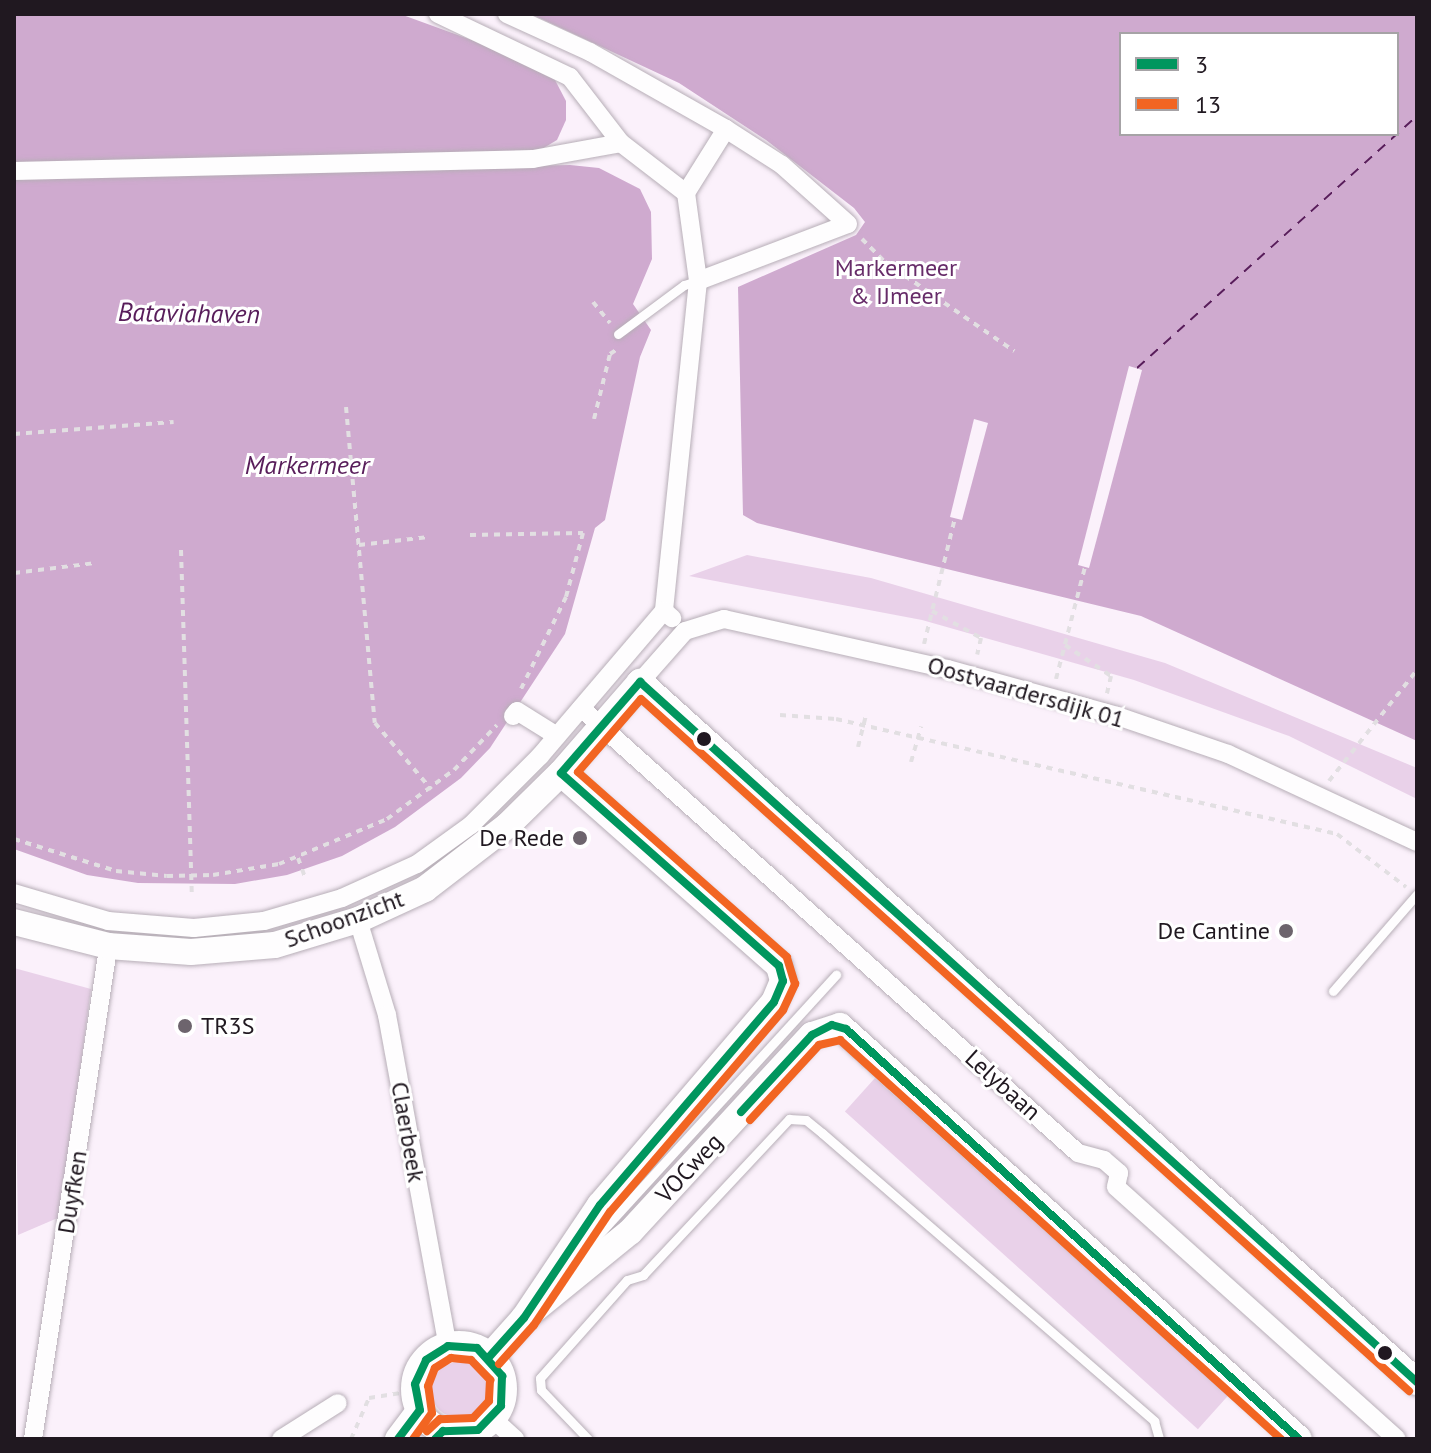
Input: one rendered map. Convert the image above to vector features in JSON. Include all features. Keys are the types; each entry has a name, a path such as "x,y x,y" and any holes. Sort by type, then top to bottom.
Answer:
{"street":[{"path":"438,14 570,77 621,143 686,193"},
{"path":"507,14 590,52 726,129 782,165 848,224 698,281"},
{"path":"14,893 37,904 108,921 194,928 264,921 329,902 417,864 471,825 557,736 664,611 698,281 686,193 726,129"},
{"path":"14,171 533,159 621,143"},
{"path":"664,611 685,631 640,682 1417,1382"},
{"name":"Oostvaardersdijk 01","path":"685,631 724,619 972,675 1102,712 1228,754 1417,842"},
{"name":"Schoonzicht","path":"14,922 108,946 191,952 275,945 358,920 425,889 508,825 561,773 640,682"},
{"path":"518,703 557,736"},
{"path":"581,708 601,726"},
{"name":"Lelybaan","path":"601,726 1078,1153 1104,1160 1119,1173 1116,1187 1397,1439"},
{"name":"VOCweg","path":"561,773 779,966 783,981 774,1002 599,1235"},
{"name":"Claerbeek","path":"358,920 387,1015 448,1346"},
{"name":"Duyfken","path":"33,1439 108,946"},
{"name":"VOCweg","path":"490,1356 599,1235 812,1035 832,1025 854,1036 1299,1439"},
{"path":"398,1439 417,1400 422,1365 448,1346 470,1346 490,1356 504,1391 493,1419 470,1433 439,1435 417,1400"},
{"path":"281,1439 338,1403"},
{"path":"493,1419 515,1439"}],"lane":[{"path":"618,334 684,285 698,281"},
{"path":"1333,991 1416,895"},
{"path":"599,1235 836,975"},
{"path":"588,1439 541,1390 540,1378 627,1280 643,1275 789,1119 806,1120 822,1133 1154,1421 1159,1439"}],"path":[{"path":"848,224 885,262 1014,351"},
{"path":"593,302 611,325"},
{"path":"594,419 610,354"},
{"path":"346,407 375,723 431,789"},
{"path":"14,434 174,422"},
{"path":"928,627 955,518"},
{"path":"14,839 116,871 191,876 298,858 387,819 431,789 518,703 566,597 583,533 470,535"},
{"path":"359,545 429,537"},
{"path":"181,550 192,898"},
{"path":"14,573 96,563"},
{"path":"1060,663 1085,567"},
{"path":"932,611 981,638 972,675"},
{"path":"1065,645 1111,676 1102,712"},
{"path":"1341,764 1417,670"},
{"path":"780,715 863,725 1337,834 1416,895"},
{"path":"858,747 866,715"},
{"path":"911,762 921,726"},
{"path":"298,858 306,880"},
{"path":"351,1439 369,1398 417,1400"}],"shaded area":[{"path":"747,555 871,578 1165,663 1417,768 1417,799 1289,736 1134,680 922,620 689,576"},
{"path":"14,968 91,989 60,1217 18,1235"},
{"path":"875,1078 1228,1396 1198,1429 845,1111"},
{"path":"459,1362 479,1370 487,1390 479,1410 459,1418 439,1410 431,1390 439,1370"}],"water":[{"path":"14,14 400,14 510,54 555,80 566,101 566,120 557,140 532,155 14,166"},
{"path":"531,14 1417,14 1417,741 1141,616 757,523 743,515 738,287 856,235 865,222 854,208 766,140 679,83"},
{"name":"Markermeer","path":"570,165 599,168 640,189 651,212 652,259 633,304 651,330 640,357 605,520 595,528 565,634 490,748 461,778 395,827 342,856 287,875 235,884 138,883 87,875 14,849 14,177"}],"pier":[{"path":"1129,366 1142,370 1089,568 1078,565"},
{"path":"974,419 988,423 962,520 950,517"}],"ferry route":[{"path":"1399,132 1417,116"},
{"path":"1137,368 1395,136"}],"transit line":[{"name":"3","path":"490,1356 524,1318 600,1205 774,1002 783,981 779,966 561,773 640,682 1417,1382"},
{"name":"13","path":"499,1364 534,1325 610,1212 783,1010 795,984 787,957 578,772 641,699 1409,1391"},
{"name":"3","path":"741,1112 812,1035 832,1025 846,1029 1299,1439"},
{"name":"13","path":"750,1120 819,1045 840,1040 1281,1439"},
{"name":"3","path":"398,1439 420,1410 415,1384 426,1360 448,1346 477,1348 502,1376 501,1406 478,1430 443,1431 435,1439"},
{"name":"13","path":"413,1439 432,1413 428,1386 435,1368 451,1358 471,1360 490,1380 489,1401 473,1418 440,1419 427,1431"}],"place":[{"name":"De Rede","path":"580,838"},
{"name":"De Cantine","path":"1286,931"},
{"name":"TR3S","path":"185,1026"}],"park label":[{"name":"Markermeer & IJmeer","path":"896,282"}],"water label":[{"name":"Bataviahaven","path":"189,313"}]}
